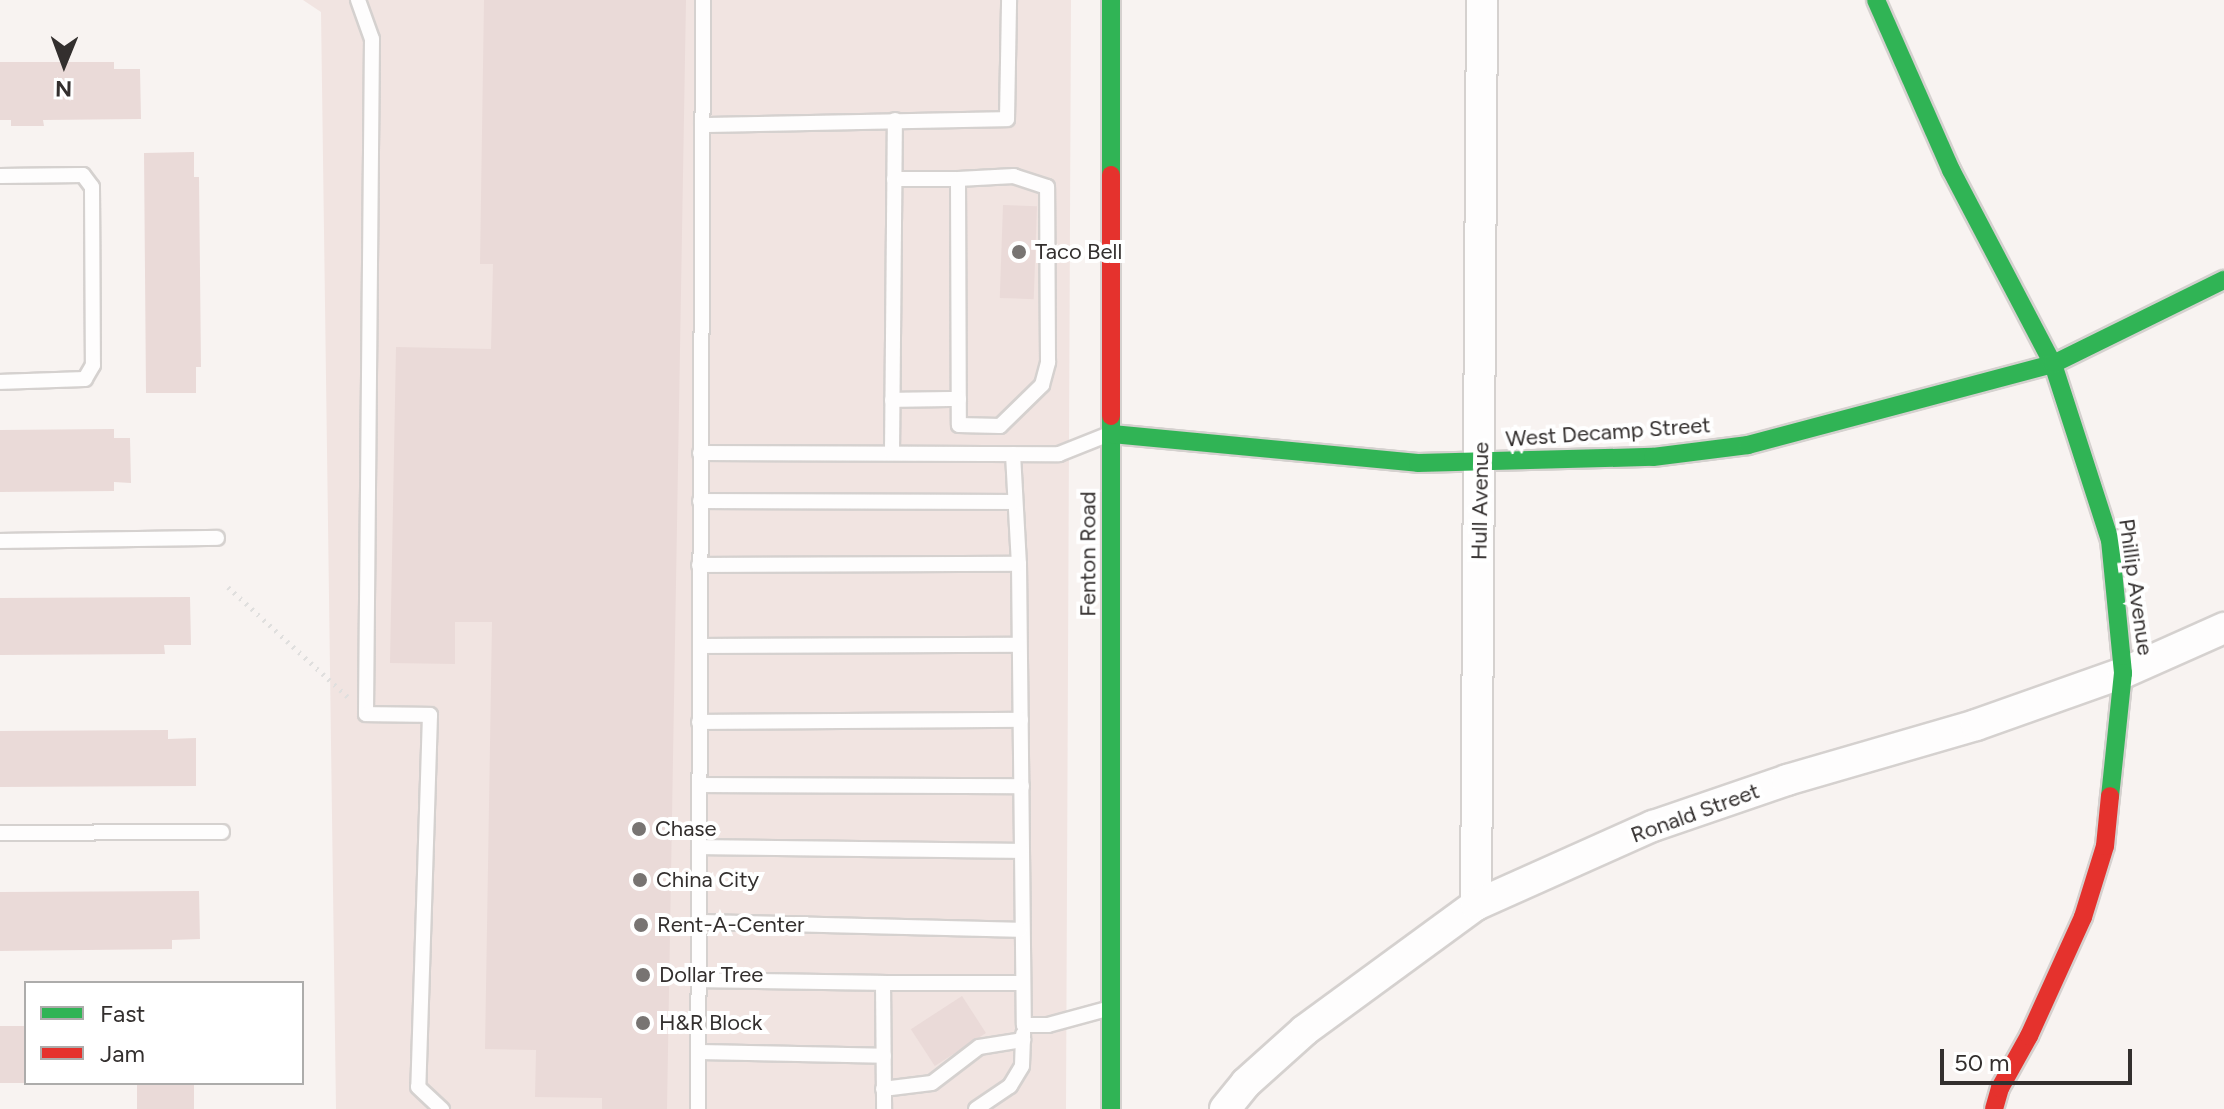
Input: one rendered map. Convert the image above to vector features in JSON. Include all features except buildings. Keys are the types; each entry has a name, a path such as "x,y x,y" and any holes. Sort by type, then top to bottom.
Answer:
{"street":[{"name":"Fenton Road","path":"1111,0 1111,1109"},
{"name":"Hull Avenue","path":"1476,905 1482,0"},
{"name":"Phillip Avenue","path":"1876,0 1951,170 2053,364 2110,540 2123,673 2105,846 2083,917 2029,1036 2000,1088 1994,1109"},
{"name":"West Decamp Street","path":"1112,434 1418,463 1481,464 1653,457 1748,445 2053,364 2224,280"},
{"name":"Ronald Street","path":"1225,1109 1246,1083 1305,1030 1476,905 1653,826 1787,780 1976,725 2123,673 2224,628"}],"lane":[{"path":"358,0 372,39 366,714 430,715 418,1087 442,1109"},
{"path":"698,1109 703,0"},
{"path":"702,125 1007,119 1009,0"},
{"path":"892,453 895,120"},
{"path":"0,176 83,175 92,187 93,365 85,379 0,382"},
{"path":"894,179 1014,176 1047,187 1048,362 1042,385 1000,426 959,425 958,179"},
{"path":"892,400 959,399"},
{"path":"700,453 1059,454 1112,434"},
{"path":"976,1109 1010,1086 1022,1066 1024,1033 1020,930 1019,564 1013,454"},
{"path":"700,501 1015,502"},
{"path":"0,541 217,538"},
{"path":"699,565 1019,564"},
{"path":"700,646 1019,645"},
{"path":"699,722 1021,720"},
{"path":"699,785 1022,786"},
{"path":"0,833 222,832"},
{"path":"699,847 1021,851"},
{"path":"699,922 1020,930"},
{"path":"698,980 1023,983"},
{"path":"883,983 884,1109"},
{"path":"883,1089 932,1083 979,1047 1111,1008"},
{"path":"700,1052 884,1056"}],"path":[{"path":"228,587 366,714"}],"shaded area":[{"path":"303,0 1071,0 1066,1109 336,1109 321,12"}],"traffic: fast":[{"path":"1111,0 1111,175"},
{"path":"1876,0 1951,170 2053,364 2110,540 2123,673 2110,796"},
{"path":"1112,434 1418,463 1653,457 1748,445 2053,364 2224,280"},
{"path":"1111,416 1111,1109"}],"traffic: jam":[{"path":"1111,175 1111,416"},
{"path":"1994,1109 2000,1088 2029,1036 2083,917 2105,846 2110,796"}],"place":[{"name":"Taco Bell","path":"1019,252"},
{"name":"Chase","path":"639,829"},
{"name":"China City","path":"640,880"},
{"name":"Rent-A-Center","path":"641,925"},
{"name":"Dollar Tree","path":"643,975"},
{"name":"H&R Block","path":"643,1023"}]}
